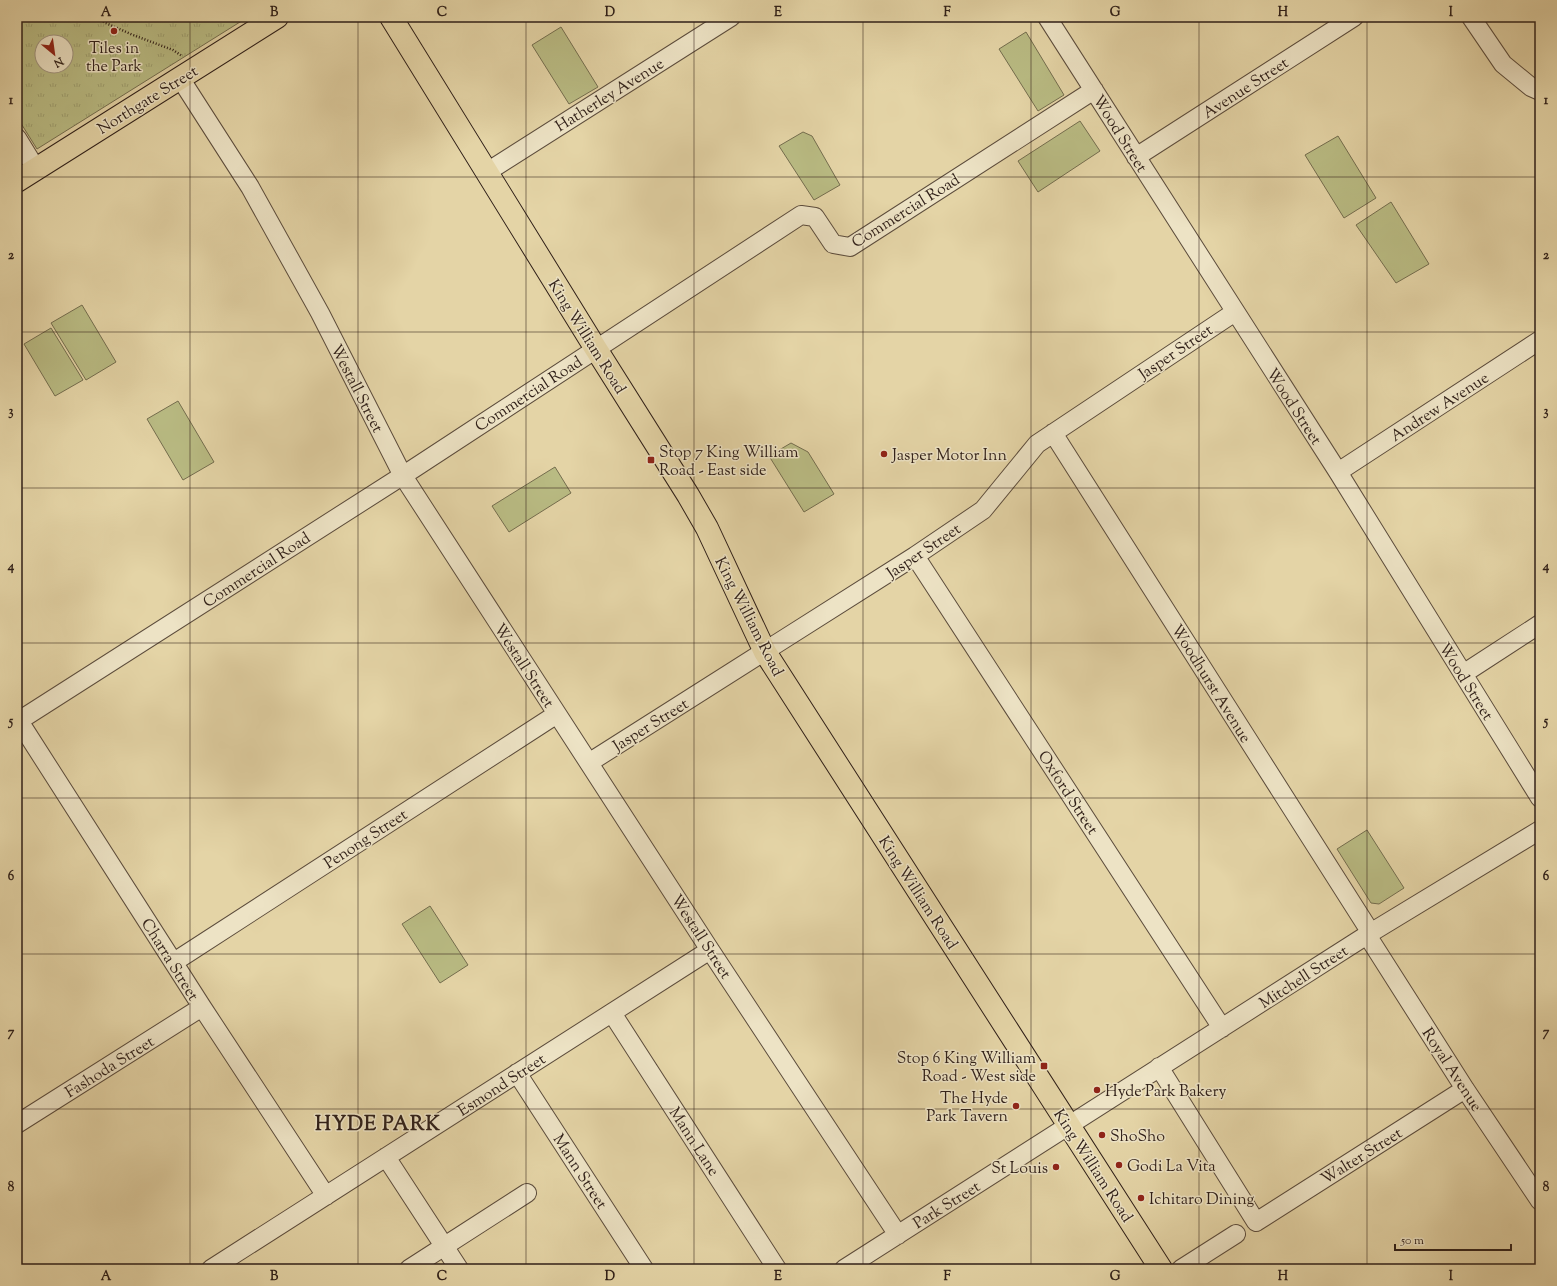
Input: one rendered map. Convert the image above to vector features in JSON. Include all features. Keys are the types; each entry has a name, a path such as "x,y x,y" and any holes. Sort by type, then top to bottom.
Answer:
{"main road":[{"name":"Northgate Street","path":"17,181 183,69 277,17"},
{"name":"King William Road","path":"391,17 676,477 706,528 765,652 1160,1269"}],"street":[{"name":"Hatherley Avenue","path":"487,172 731,17"},
{"name":"Wood Street","path":"1047,17 1338,472 1540,798"},
{"name":"Avenue Street","path":"1136,157 1354,17"},
{"path":"1471,17 1503,64 1531,87 1540,91"},
{"name":"Westall Street","path":"183,69 320,313 403,476 557,714 590,762 710,950 898,1235"},
{"name":"Commercial Road","path":"18,721 403,476 801,215 815,217 833,244 850,247 1094,90"},
{"path":"17,138 36,169"},
{"name":"Jasper Street","path":"590,762 915,556 983,510 1037,444 1235,312"},
{"name":"Andrew Avenue","path":"1338,472 1540,340"},
{"name":"Woodhurst Avenue","path":"1053,433 1369,934"},
{"name":"Oxford Street","path":"915,556 1222,1028"},
{"path":"1463,674 1540,624"},
{"name":"Penong Street","path":"174,962 557,714"},
{"name":"Charra Street","path":"18,721 174,962 202,1008 326,1196"},
{"name":"Mitchell Street","path":"1069,1126 1369,934 1540,830"},
{"name":"Royal Avenue","path":"1369,934 1465,1089 1540,1201"},
{"name":"Esmond Street","path":"212,1269 710,950"},
{"name":"Fashoda Street","path":"17,1124 202,1008"},
{"name":"Mann Lane","path":"612,1013 777,1269"},
{"name":"Walter Street","path":"1159,1067 1256,1222 1465,1089"},
{"name":"Mann Street","path":"517,1073 644,1269"},
{"name":"Park Street","path":"844,1269 1069,1126"},
{"path":"386,1157 460,1269"},
{"path":"409,1269 527,1193"},
{"path":"1181,1269 1236,1234"}],"path":[{"path":"92,17 133,35 173,50 183,69"}],"green space":[{"path":"17,17 248,17 37,149 17,117"},
{"path":"561,27 598,87 569,104 532,45"},
{"path":"1026,32 1064,95 1038,111 999,49"},
{"path":"1080,121 1100,151 1038,192 1018,161"},
{"path":"803,132 812,136 840,185 814,200 779,146"},
{"path":"1338,136 1376,198 1344,218 1305,155"},
{"path":"1391,202 1429,264 1396,283 1356,225"},
{"path":"82,305 116,362 86,380 51,323"},
{"path":"51,328 83,380 55,396 24,344"},
{"path":"178,401 214,462 183,480 147,419"},
{"path":"791,443 808,452 834,494 804,512 769,456"},
{"path":"555,467 571,493 509,532 492,506"},
{"path":"1367,830 1404,888 1379,904 1371,903 1337,849"},
{"path":"430,906 468,965 440,983 402,924"}],"place":[{"name":"Tiles in the Park","path":"114,31"},
{"name":"Jasper Motor Inn","path":"884,454"},
{"name":"Stop 7 King William Road - East side","path":"651,460"},
{"name":"Stop 6 King William Road - West side","path":"1044,1066"},
{"name":"Hyde Park Bakery","path":"1097,1090"},
{"name":"The Hyde Park Tavern","path":"1016,1106"},
{"name":"ShoSho","path":"1102,1135"},
{"name":"Godi La Vita","path":"1119,1165"},
{"name":"St Louis","path":"1056,1167"},
{"name":"Ichitaro Dining","path":"1141,1198"}],"district":[{"name":"HYDE PARK","path":"378,1123"}]}
